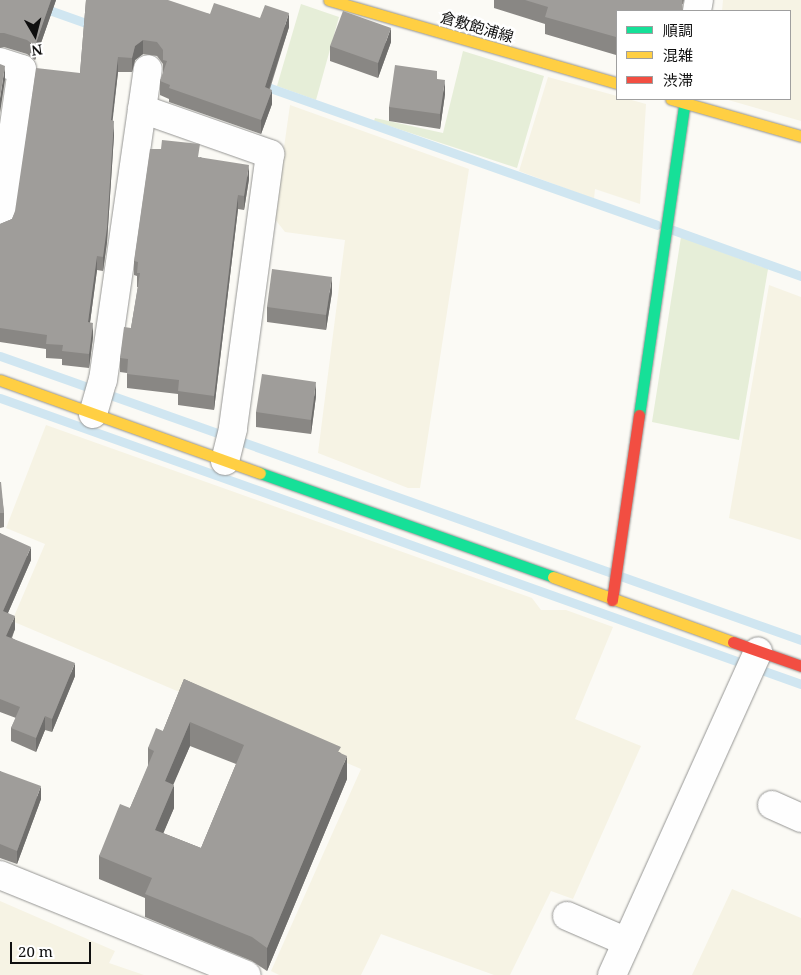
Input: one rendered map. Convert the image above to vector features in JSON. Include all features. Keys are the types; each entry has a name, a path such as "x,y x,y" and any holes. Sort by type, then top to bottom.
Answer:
{"street":[{"name":"倉敷飽浦線","path":"328,0 616,83"},
{"path":"0,62 22,69 0,223"},
{"path":"98,398 148,69"},
{"path":"612,600 685,101 801,136"},
{"path":"142,109 270,154 229,446"},
{"path":"0,380 98,398 229,446 612,600 753,662 801,666"},
{"path":"612,975 753,662"},
{"path":"772,806 801,818"},
{"path":"0,874 246,975"},
{"path":"567,916 627,942"}],"shaded area":[{"path":"723,0 801,0 801,121 728,100 791,100 791,10 722,10"},
{"path":"548,77 616,96 616,100 631,100 646,104 640,204 595,189 594,199 519,171"},
{"path":"290,105 469,169 420,488 408,488 318,453 345,240 285,232 274,218"},
{"path":"769,285 801,297 801,540 729,518"},
{"path":"46,425 532,598 541,610 566,610 613,627 575,719 641,746 573,899 551,891 510,975 494,975 381,934 361,975 279,975 271,971 361,769 12,621 45,544 6,528"},
{"path":"732,889 801,918 801,975 692,975"},
{"path":"0,901 115,951 109,963 144,975 0,975"}],"green space":[{"path":"301,4 339,17 316,100 277,86"},
{"path":"463,51 544,76 517,168 374,121 375,118 443,133"},
{"path":"681,237 768,269 739,440 652,422"}],"building":[{"path":"0,0 51,0 35,46 27,40 0,33"},
{"path":"86,0 168,0 210,14 214,3 260,18 265,5 289,13 265,87 272,90 261,120 169,88 170,85 160,81 167,61 163,60 163,50 157,42 143,40 135,46 132,58 118,57 111,120 114,121 107,228 103,257 97,256 88,322 93,323 89,354 62,351 63,345 46,344 47,335 0,328 0,224 12,219 15,211 36,68 80,73"},
{"path":"525,0 682,0 683,10 616,10 616,37 545,17 548,7"},
{"path":"343,11 391,28 378,63 330,46"},
{"path":"0,64 5,66 0,98"},
{"path":"395,65 437,71 437,79 445,80 440,114 389,107"},
{"path":"162,140 200,144 198,157 249,165 244,196 238,195 214,396 178,391 179,380 127,374 128,359 120,358 124,327 131,328 140,273 137,273 138,262 134,261 150,149 161,149"},
{"path":"272,269 332,277 326,315 267,307"},
{"path":"262,374 316,382 311,420 256,412"},
{"path":"1,482 4,513 0,513"},
{"path":"0,533 31,547 3,611 15,616 6,636 75,663 52,719 45,716 36,738 11,728 20,707 0,699"},
{"path":"184,679 341,747 338,752 347,756 267,948 252,937 145,894 152,878 99,856 120,804 130,808 154,751 148,748 156,728 163,731","holes":["190,722 244,745 201,848 155,830 174,785 165,781"]},
{"path":"0,771 41,786 17,851 0,844"}],"waterway":[{"path":"21,0 94,26"},
{"path":"259,84 657,225"},
{"path":"673,230 801,276"},
{"path":"0,356 801,640"},
{"path":"0,398 801,684"}],"traffic: fast":[{"path":"639,415 685,100"},
{"path":"260,473 553,577"}],"traffic: slow":[{"path":"329,0 616,83"},
{"path":"675,100 801,136"},
{"path":"0,380 260,473"},
{"path":"553,577 733,642"}],"traffic: jam":[{"path":"612,600 639,415"},
{"path":"733,642 801,666"}]}
